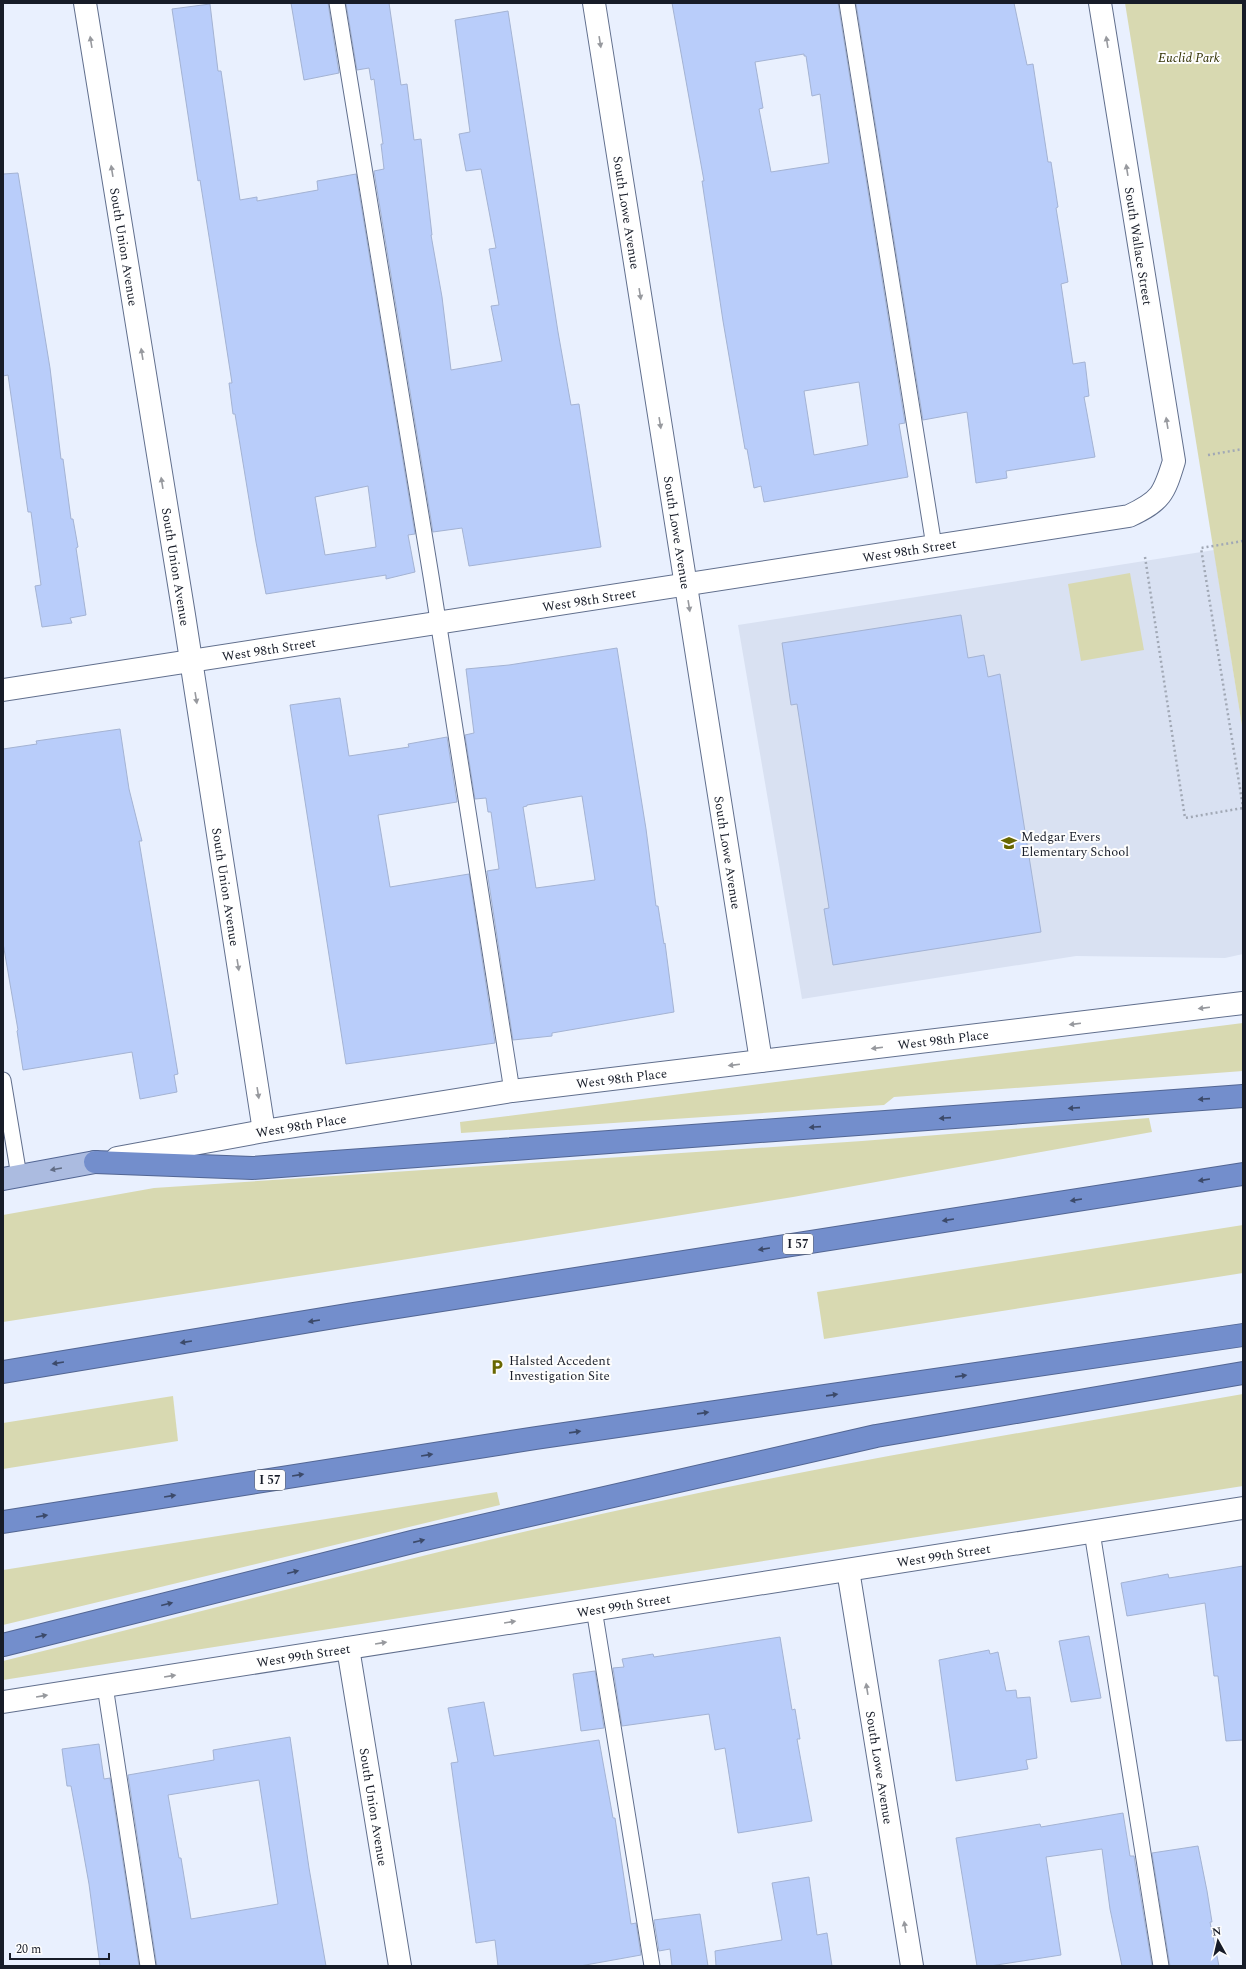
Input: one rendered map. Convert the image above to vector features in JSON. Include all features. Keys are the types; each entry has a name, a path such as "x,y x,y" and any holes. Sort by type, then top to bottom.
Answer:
{"highway":[{"path":"95,1162 252,1168 1243,1096"},
{"name":"I 57","path":"3,1372 361,1313 1243,1174"},
{"name":"I 57","path":"3,1522 536,1438 1243,1335"},
{"path":"3,1645 416,1541 876,1436 1243,1373"}],"main road":[{"name":"West 98th Place","path":"11,1178 95,1162"}],"street":[{"name":"South Union Avenue","path":"85,3 264,1131"},
{"name":"South Lowe Avenue","path":"594,3 761,1061"},
{"name":"South Wallace Street","path":"1100,3 1174,461 1166,488"},
{"name":"West 98th Street","path":"3,690 190,660 439,623 686,583 1129,516 1149,506 1166,488"},
{"name":"West 98th Place","path":"95,1162 264,1131 512,1091 1243,1003"},
{"name":"West 99th Street","path":"3,1702 1243,1508"},
{"name":"South Lowe Avenue","path":"848,1570 912,1966"},
{"name":"South Union Avenue","path":"348,1648 400,1966"}],"lane":[{"path":"337,3 439,623 512,1091"},
{"path":"847,3 934,546"},
{"path":"3,1080 11,1178"},
{"path":"1092,1532 1161,1966"},
{"path":"594,1609 652,1966"},
{"path":"105,1686 148,1966"}],"path":[{"path":"1208,455 1243,449"},
{"path":"1145,557 1185,818 1243,808 1201,548 1243,541"}],"shaded area":[{"name":"Medgar Evers Elementary School","path":"1214,550 1243,732 1243,954 1225,958 1076,956 802,999 738,625"}],"green space":[{"name":"Euclid Park","path":"1125,3 1243,3 1243,732"},
{"path":"1130,573 1144,650 1081,661 1068,584"},
{"path":"1243,1023 1243,1071 894,1097 884,1105 461,1133 460,1122"},
{"path":"1149,1118 1152,1132 793,1197 3,1322 3,1215 154,1188 862,1141"},
{"path":"1243,1225 1243,1273 824,1339 817,1292"},
{"path":"1243,1394 1243,1486 3,1680 3,1661 405,1560 566,1522 721,1488 945,1446"},
{"path":"173,1396 178,1441 3,1469 3,1423"},
{"path":"497,1492 500,1505 3,1625 3,1570"}],"building":[{"path":"291,3 328,3 339,73 304,80"},
{"path":"346,3 389,3 401,85 407,84 414,140 421,139 431,235 442,297 451,370 502,361 491,306 499,305 489,249 496,248 481,169 466,171 459,134 470,132 455,20 508,11 558,332 571,405 579,404 601,547 469,566 462,528 433,532 374,171 384,169 381,144 383,144 374,79 371,80 369,68 357,70"},
{"path":"672,3 838,3 905,423 899,424 908,477 764,502 761,486 754,488 747,449 745,449 723,321 702,181 704,181","holes":["804,54 804,56 806,56 812,96 820,94 829,163 771,172 759,109 763,108 755,62","859,382 868,445 814,455 804,391"]},
{"path":"856,3 1014,3 1027,65 1033,64 1048,162 1051,162 1058,207 1056,208 1068,282 1061,284 1073,364 1085,362 1089,396 1084,397 1095,457 1006,471 1007,478 976,483 967,412 923,420"},
{"path":"210,4 218,71 221,71 240,200 257,197 257,201 318,190 317,181 356,174 415,534 408,535 415,572 386,579 386,575 266,594 235,414 233,414 229,383 232,383 200,180 198,181 172,9","holes":["368,486 376,547 325,555 315,497"]},
{"path":"18,173 50,368 61,459 63,459 71,519 73,519 78,547 76,548 86,615 70,618 72,623 42,627 35,586 41,585 31,512 28,512 8,375 3,376 3,174"},
{"path":"961,615 968,658 984,655 988,677 1000,674 1041,932 833,965 824,909 829,908 797,704 791,705 782,643"},
{"path":"617,648 646,829 656,906 658,906 664,944 665,943 674,1012 552,1033 552,1036 513,1040 487,871 499,869 491,812 488,812 486,798 475,799 465,735 474,733 466,669 509,665","holes":["582,796 595,880 536,888 523,807 527,805"]},
{"path":"340,698 349,756 409,747 408,744 447,737 457,802 378,815 390,887 469,874 495,1043 346,1064 290,705"},
{"path":"120,729 129,789 142,841 139,841 178,1074 174,1075 177,1092 140,1099 132,1052 23,1070 18,1030 3,943 3,749 37,744 36,741"},
{"path":"1243,1566 1243,1740 1226,1741 1218,1676 1214,1676 1205,1603 1127,1616 1121,1583 1168,1574 1169,1578"},
{"path":"1089,1636 1101,1698 1071,1702 1059,1641"},
{"path":"780,1637 792,1710 795,1709 800,1739 797,1739 812,1821 738,1833 725,1748 715,1750 709,1714 622,1726 613,1668 624,1667 622,1659 653,1654 654,1657"},
{"path":"989,1650 990,1654 998,1652 1006,1691 1016,1690 1017,1698 1030,1697 1037,1758 1026,1760 1028,1769 956,1781 939,1660"},
{"path":"595,1671 604,1728 581,1731 573,1674"},
{"path":"484,1702 494,1756 599,1740 613,1818 615,1818 631,1924 636,1923 641,1955 580,1966 498,1966 495,1940 476,1943 451,1763 458,1762 448,1708"},
{"path":"290,1737 309,1868 326,1966 157,1966 128,1775 214,1760 213,1750","holes":["259,1780 278,1904 191,1919 181,1858 179,1858 168,1795"]},
{"path":"99,1744 104,1779 110,1778 139,1966 100,1966 89,1884 80,1834 71,1786 67,1786 62,1749"},
{"path":"1123,1813 1130,1856 1134,1856 1152,1966 1122,1966 1110,1909 1102,1849 1046,1857 1061,1955 990,1966 977,1966 956,1838 1040,1824 1041,1827"},
{"path":"1198,1846 1212,1922 1210,1922 1219,1966 1170,1966 1152,1853"},
{"path":"809,1877 817,1935 827,1933 832,1966 716,1966 715,1951 782,1940 772,1883"},
{"path":"700,1914 708,1966 672,1966 670,1949 659,1951 654,1920"}],"place":[{"name":"Medgar Evers Elementary School","path":"1009,843"},
{"name":"Halsted Accedent Investigation Site","path":"497,1367"}]}
